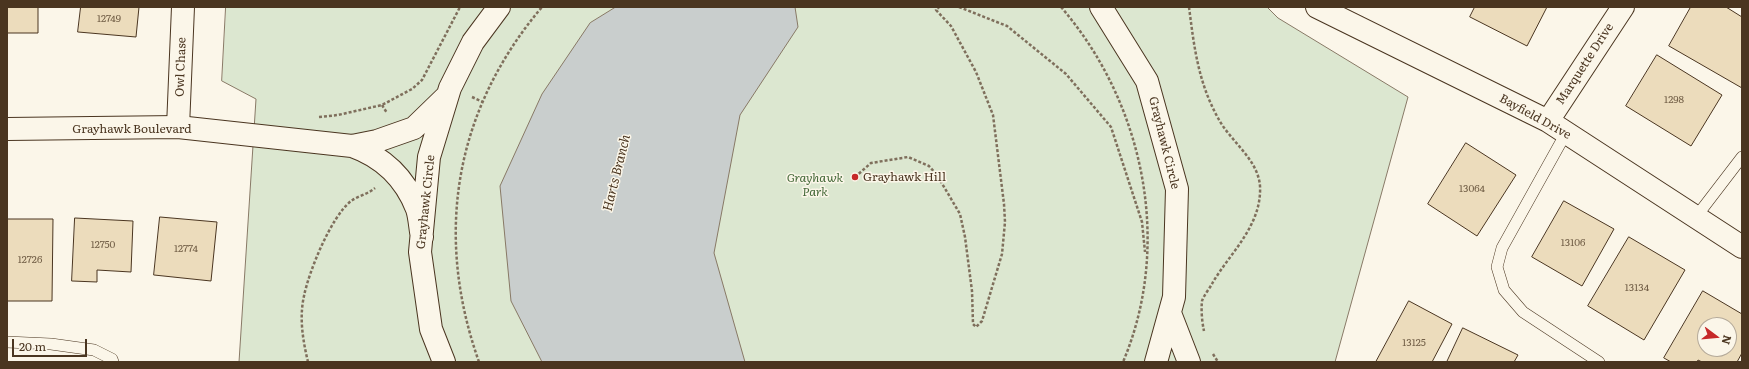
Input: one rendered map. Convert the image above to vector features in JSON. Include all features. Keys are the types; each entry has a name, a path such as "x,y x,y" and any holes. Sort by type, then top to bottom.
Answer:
{"street":[{"name":"Owl Chase","path":"178,127 183,7"},
{"name":"Grayhawk Circle","path":"444,362 431,329 420,252 429,157 450,88 473,42 499,7"},
{"name":"Grayhawk Circle","path":"1101,7 1147,81 1177,189 1174,297 1156,362"},
{"name":"Bayfield Drive","path":"1317,7 1548,122 1742,247"},
{"name":"Marquette Drive","path":"1548,122 1622,7"},
{"name":"Grayhawk Boulevard","path":"352,146 378,142 414,128 448,95"},
{"name":"Grayhawk Boulevard","path":"7,129 178,127 352,146 364,150 387,164 404,185 417,210 422,237"},
{"path":"1170,313 1189,362"}],"lane":[{"path":"1566,133 1502,248 1497,267 1504,290 1523,312 1599,362"},
{"path":"1696,217 1742,157"},
{"path":"7,342 51,344 94,350 112,359 113,362"}],"path":[{"path":"312,118 338,115 382,105 412,89 422,80 460,7"},
{"path":"479,362 469,333 456,259 455,224 459,188 466,153 476,119 490,86 506,55 542,7"},
{"path":"855,177 871,163 908,157 929,166 937,175 960,214 965,237 972,291 973,324 976,327 982,321 1002,254 1005,222 1004,204 993,116 976,72 951,26 936,10 938,7"},
{"path":"959,7 1007,26 1066,74 1110,127 1142,222 1146,262"},
{"path":"1061,7 1098,56 1116,90 1130,126 1140,163 1145,200 1147,239 1144,292 1123,362"},
{"path":"1189,7 1196,58 1204,88 1218,118 1229,136 1254,165 1260,185 1259,205 1252,224 1202,300 1202,321 1205,334"},
{"path":"382,105 400,134"},
{"path":"308,362 302,337 304,296 316,258 330,230 351,201 372,190 392,170"},
{"path":"1211,351 1218,362"}],"green space":[{"name":"Grayhawk Park","path":"226,7 1267,7 1278,18 1408,97 1335,362 239,362 256,99 222,81"}],"water":[{"name":"Harts Branch","path":"616,7 795,7 798,27 740,115 714,253 745,362 542,362 511,301 500,186 542,94 590,23"}],"building":[{"path":"7,7 38,7 38,33 7,33"},
{"path":"81,7 139,7 136,37 78,32"},
{"path":"1475,7 1547,7 1527,46 1470,17"},
{"path":"1691,7 1726,7 1742,17 1742,88 1669,46"},
{"path":"1657,55 1722,95 1691,146 1626,106"},
{"path":"1466,143 1516,175 1477,236 1428,204"},
{"path":"1564,201 1614,229 1582,286 1532,257"},
{"path":"160,217 217,222 211,281 154,275"},
{"path":"75,218 133,221 131,272 97,270 97,282 72,281"},
{"path":"7,219 53,219 52,301 7,301"},
{"path":"1629,237 1685,270 1644,340 1588,306"},
{"path":"1703,291 1742,314 1742,353 1737,362 1702,362 1698,360 1697,362 1671,362 1664,358"},
{"path":"1409,301 1452,324 1432,362 1376,362"},
{"path":"1463,328 1518,355 1514,362 1447,362"}],"place":[{"name":"Grayhawk Hill","path":"855,177"}]}
